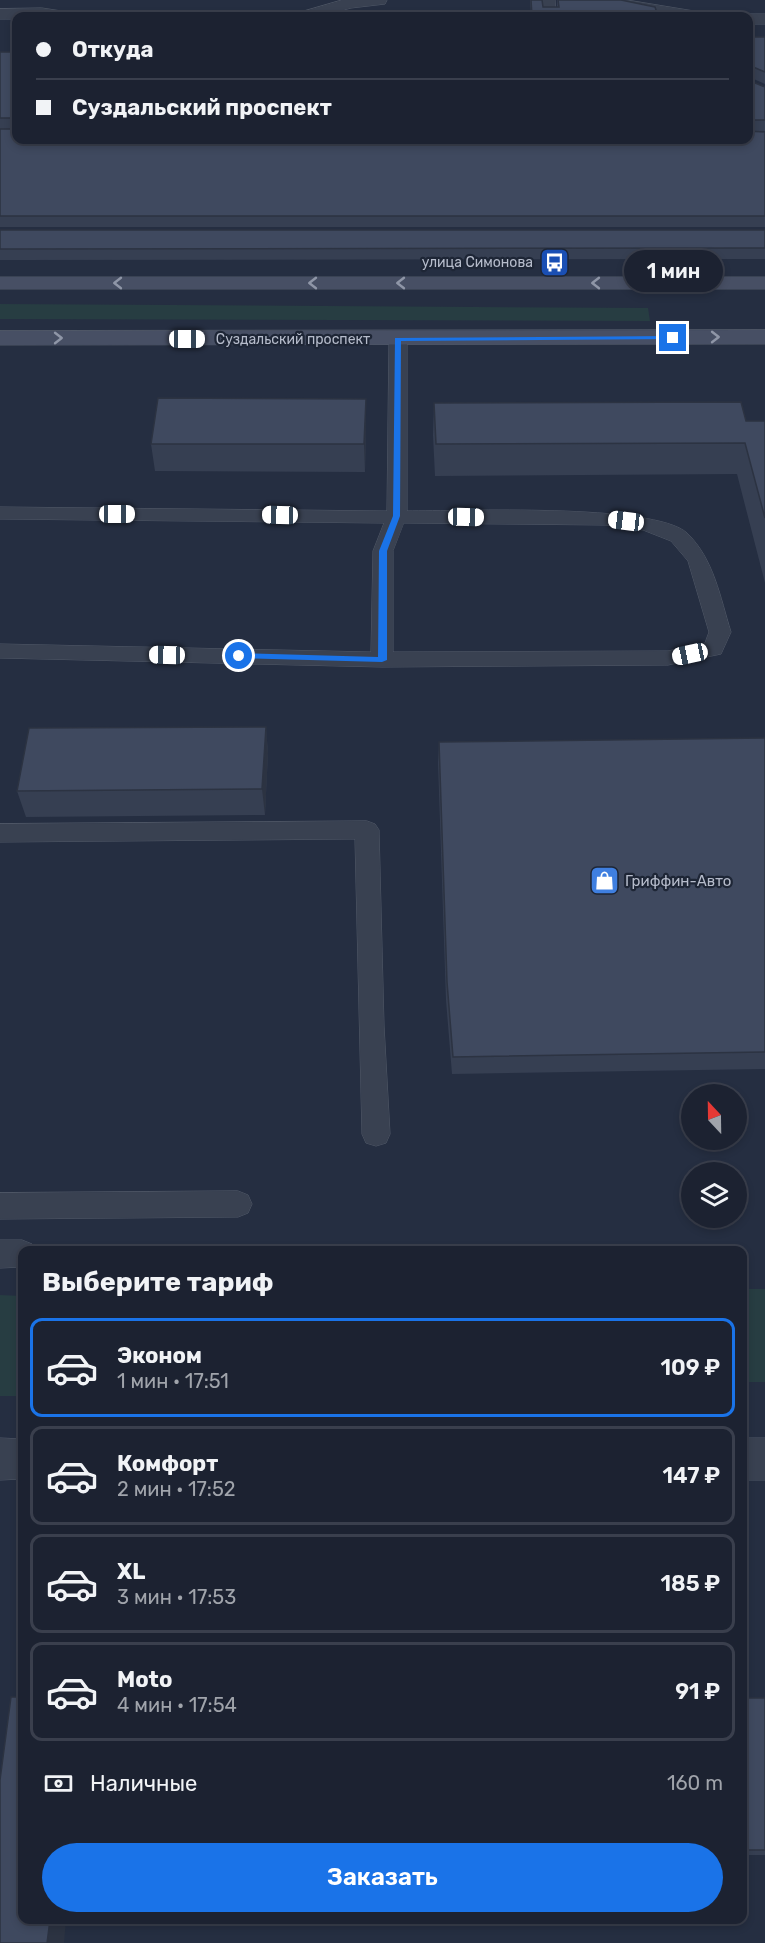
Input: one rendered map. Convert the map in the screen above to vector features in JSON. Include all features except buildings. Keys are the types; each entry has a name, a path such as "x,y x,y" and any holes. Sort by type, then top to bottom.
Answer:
{"main road":[{"path":"0,283 765,283"},
{"name":"Суздальский проспект","path":"0,338 765,337"}],"street":[{"path":"318,12 359,1 379,0"},
{"path":"606,0 665,12"},
{"path":"0,1459 18,1459"},
{"path":"747,1459 765,1459"}],"lane":[{"path":"382,660 383,551 397,516 398,339"},
{"path":"0,513 606,519 646,524 678,536 699,559 720,632 713,649 668,658 382,660 0,651"},
{"path":"0,833 368,830 370,1026 376,1134"},
{"path":"0,1206 238,1204"},
{"path":"0,1254 18,1254"}],"green space":[{"path":"0,304 648,308 650,321 0,319"},
{"path":"747,1289 765,1289 765,1382 747,1382"},
{"path":"0,1295 18,1296 18,1396 0,1396"}],"place":[{"name":"улица Симонова","path":"554,262"},
{"name":"Гриффин-Авто","path":"604,881"}],"route":[{"path":"239,656 382,660 383,551 397,516 398,339 673,338"}]}
